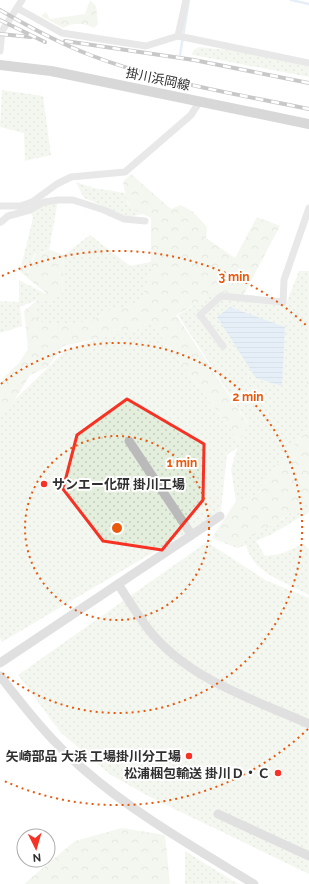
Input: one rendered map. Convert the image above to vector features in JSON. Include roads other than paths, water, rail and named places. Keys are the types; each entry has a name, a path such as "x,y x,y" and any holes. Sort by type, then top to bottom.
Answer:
{"main road":[{"name":"掛川浜岡線","path":"0,65 51,71 309,124"}],"street":[{"path":"0,51 2,31 22,0"},
{"path":"178,36 186,0"},
{"path":"17,8 62,33 146,46 178,36 309,63"},
{"path":"0,206 20,206 32,202 57,184 71,177 126,172 191,115 200,101"},
{"path":"0,223 8,216 30,210 44,202 58,200 73,200 104,210 124,219 145,221"},
{"path":"223,346 200,316 221,296 282,302 284,280 309,208"},
{"path":"129,442 189,531 190,536"},
{"path":"0,663 220,516"},
{"path":"118,584 149,630 184,664 208,679 309,724"},
{"path":"0,676 42,728 80,766 121,800 172,834 254,884"},
{"path":"218,814 309,856"}],"water":[{"path":"230,307 285,327 282,386 256,378 217,317"}],"waterway":[{"path":"180,55 189,0"},
{"path":"291,0 309,4"}],"railway":[{"path":"0,10 33,29 67,45 90,55 143,73 309,109"},
{"path":"0,20 45,42"},
{"path":"0,34 31,37"},
{"path":"65,41 194,60 309,83"}],"place":[{"name":"サンエー化研 掛川工場","path":"44,484"},
{"name":"矢崎部品 大浜 工場掛川分工場","path":"189,756"},
{"name":"松浦梱包輸送 掛川Ｄ・Ｃ","path":"278,773"}]}
